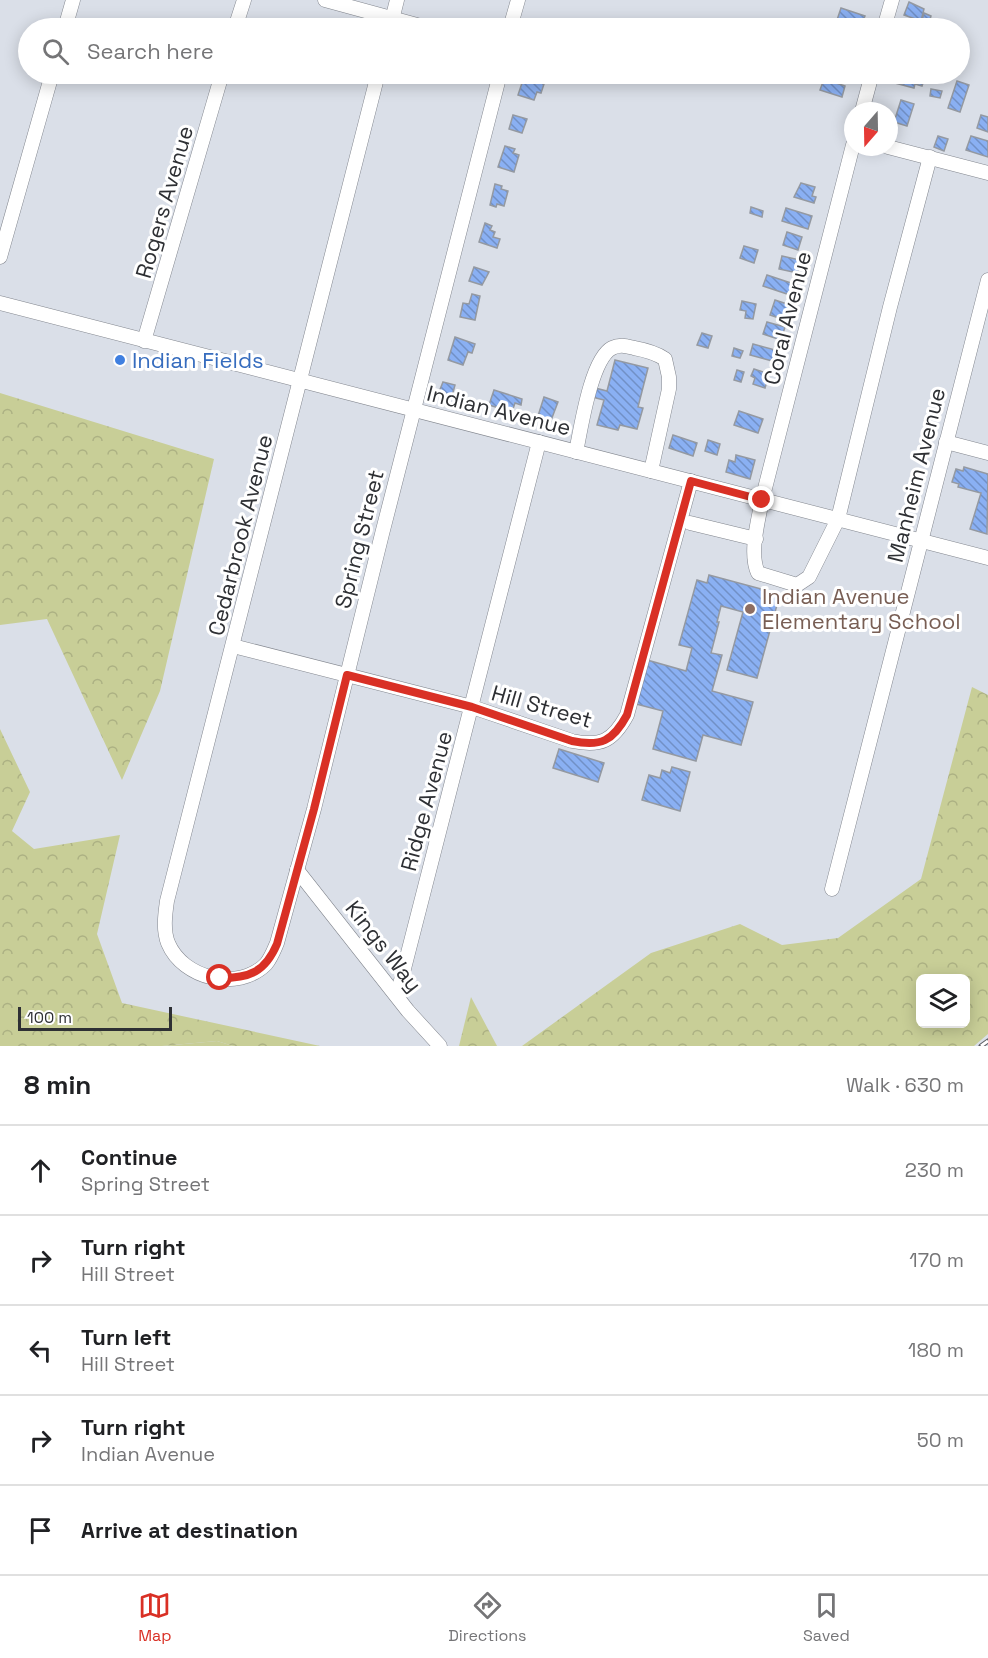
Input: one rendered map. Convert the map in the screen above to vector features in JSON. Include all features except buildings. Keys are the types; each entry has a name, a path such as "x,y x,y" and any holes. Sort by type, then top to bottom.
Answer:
{"street":[{"path":"68,18 73,0"},
{"path":"239,18 244,0"},
{"path":"326,0 375,18"},
{"path":"392,18 397,0"},
{"path":"513,18 518,0"},
{"path":"886,18 891,0"},
{"path":"0,257 49,84"},
{"name":"Rogers Avenue","path":"144,341 219,84"},
{"name":"Cedarbrook Avenue","path":"220,978 202,976 176,955 168,942 165,920 167,901 234,646 375,84"},
{"name":"Spring Street","path":"220,978 246,976 267,963 277,944 497,84"},
{"path":"864,102 869,84"},
{"path":"898,149 988,173"},
{"name":"Coral Avenue","path":"838,519 809,577 797,585 758,573 754,565 762,500 850,156"},
{"path":"838,519 890,307 930,157"},
{"name":"Manheim Avenue","path":"832,889 988,280"},
{"name":"Indian Avenue","path":"0,303 988,558"},
{"path":"576,452 590,386 602,357 610,349 620,345 639,349 665,359 669,377 651,471"},
{"name":"Ridge Avenue","path":"397,996 539,442"},
{"path":"946,442 988,453"},
{"name":"Hill Street","path":"234,646 472,707 585,744 604,741 613,735 627,715 691,481"},
{"path":"690,523 756,538"},
{"name":"Kings Way","path":"297,870 397,996 440,1046"}],"green space":[{"path":"0,393 214,459 160,691 122,780 47,619 0,625"},
{"path":"972,687 988,695 988,1034 974,1046 522,1046 651,953 740,924 782,945 838,938 921,879"},
{"path":"0,729 30,792 12,831 34,849 120,835 97,934 122,1003 320,1046 233,1046 217,1041 162,1046 0,1046"},
{"path":"471,997 497,1046 459,1046"},
{"path":"217,1041 233,1046 162,1046"}],"railway":[{"path":"981,1046 988,1041"}],"place":[{"name":"Indian Fields","path":"120,360"},
{"name":"Indian Avenue Elementary School","path":"750,609"}],"route":[{"path":"220,978 246,976 257,971 267,963 277,944 314,809 347,675 472,707 572,741 585,744 604,741 613,735 627,715 691,481 762,500"}]}
